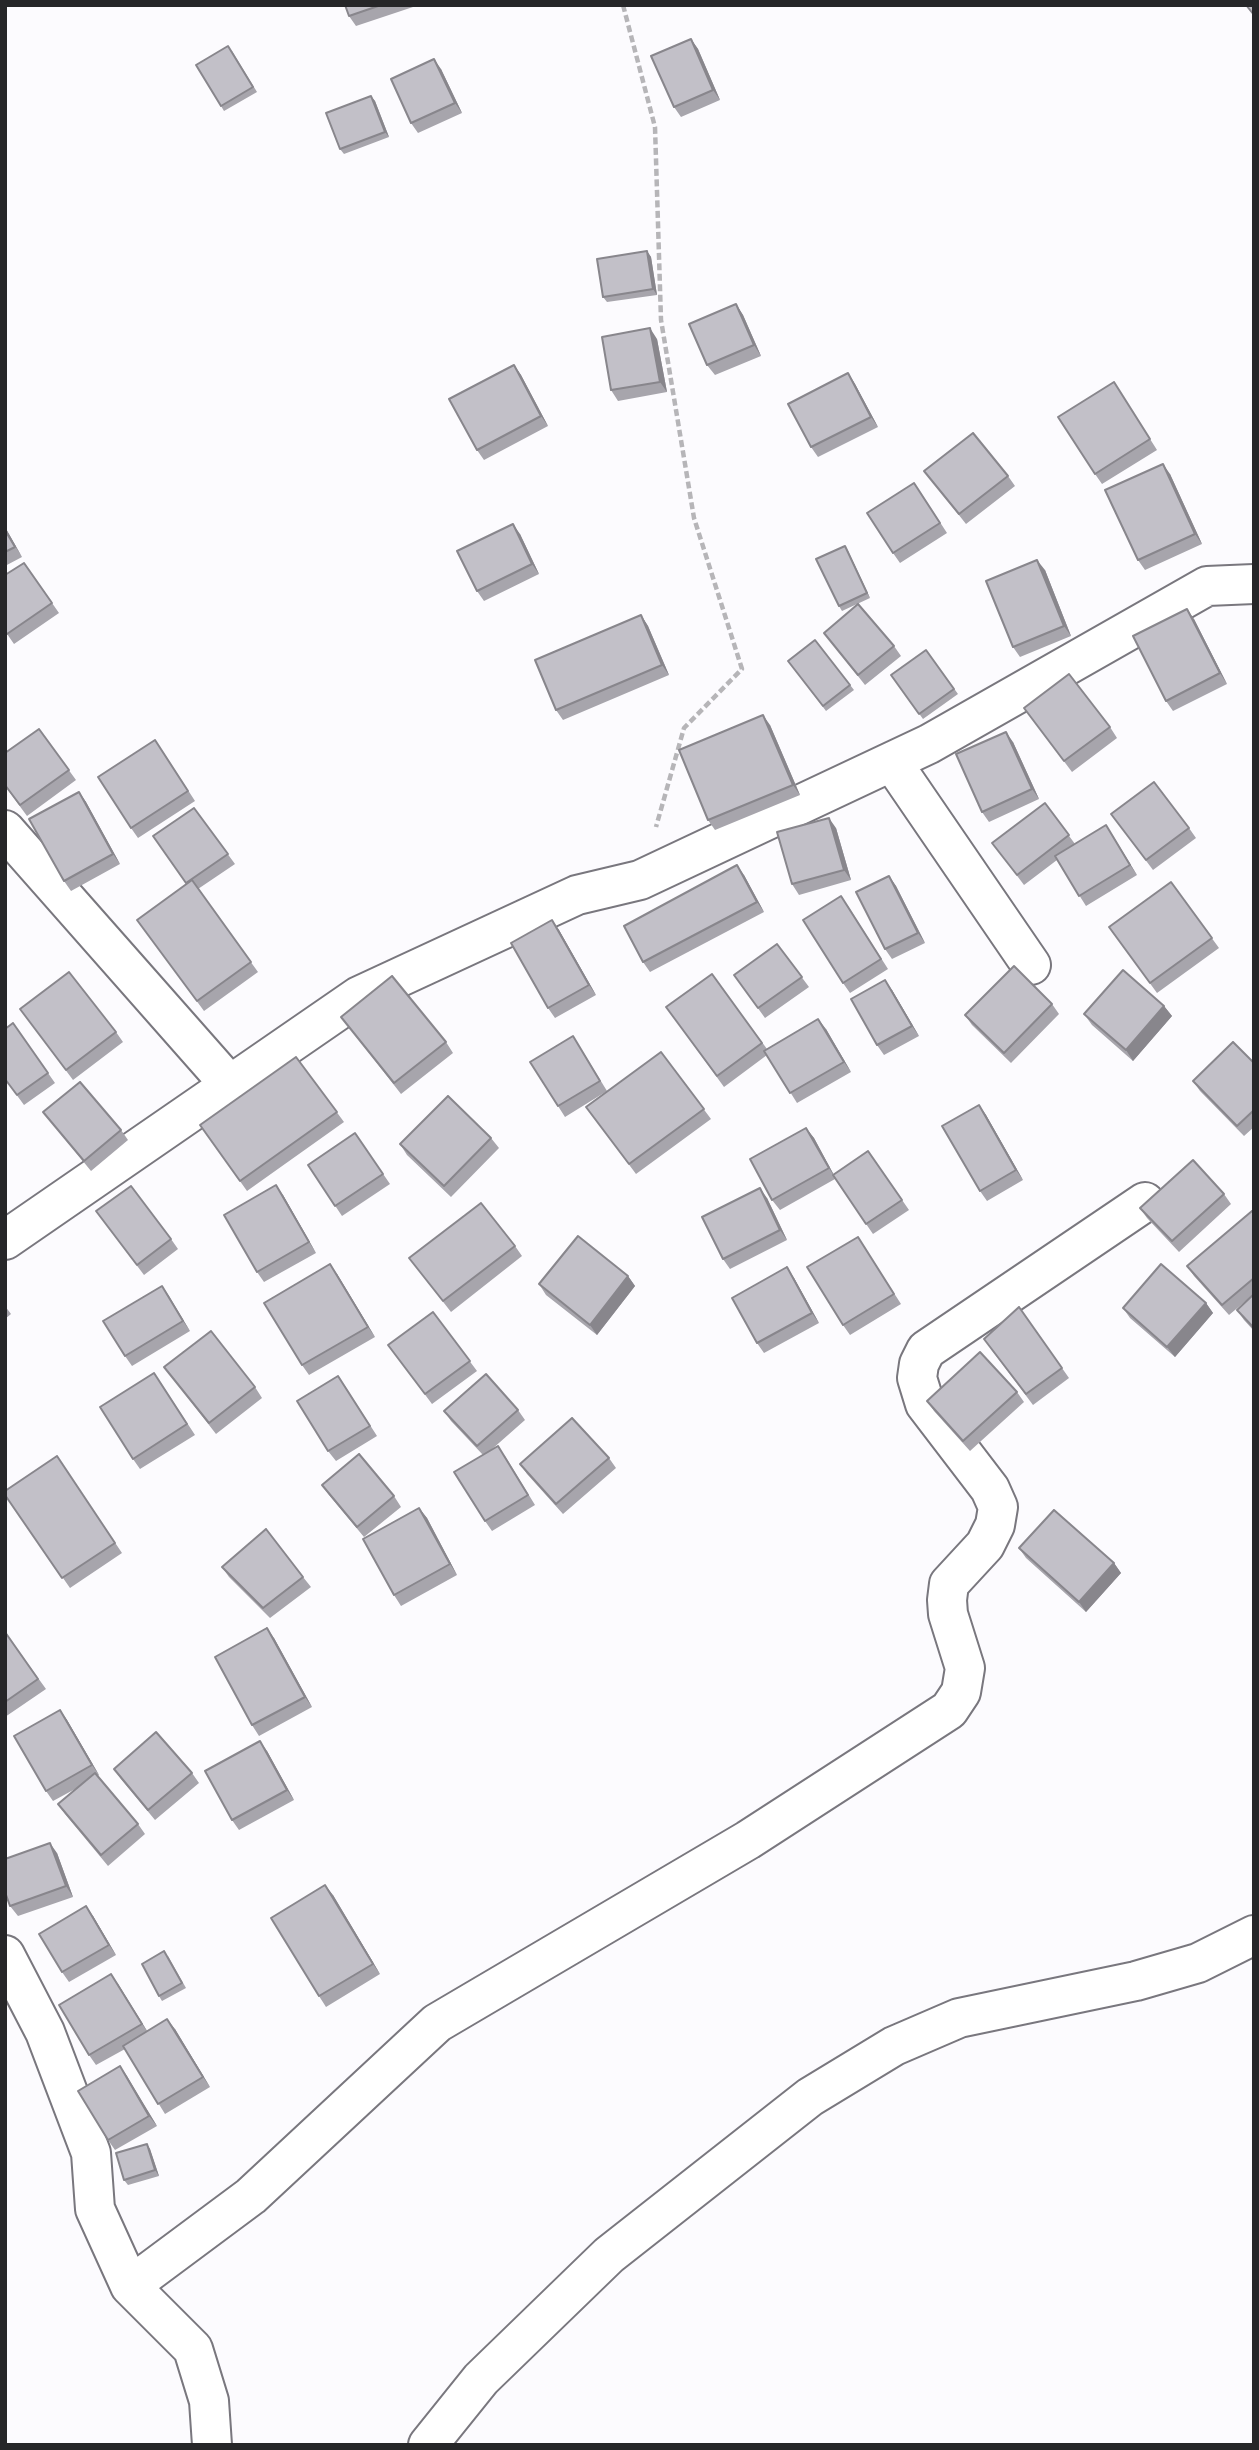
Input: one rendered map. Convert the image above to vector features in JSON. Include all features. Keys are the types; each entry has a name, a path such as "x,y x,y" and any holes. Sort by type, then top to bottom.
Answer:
{"street":[{"path":"5,1240 359,996 577,895 640,880 892,762 929,744 1207,586 1254,584"},
{"path":"892,762 1031,965"},
{"path":"5,830 230,1085"},
{"path":"130,2286 251,2196 437,2023 748,1840 949,1710 961,1692 965,1668 948,1614 949,1584 985,1545 995,1525 998,1507 990,1489 925,1404 918,1378 919,1364 926,1350 1145,1202"},
{"path":"428,2445 481,2379 609,2255 810,2097 894,2046 959,2018 1136,1981 1198,1963 1254,1935"},
{"path":"5,1955 45,2032 91,2153 95,2209 130,2286 193,2349 209,2401 212,2445"}],"path":[{"path":"622,5 655,127 661,320 694,518 742,668 684,728 640,880"}],"building":[{"path":"345,5 381,5 349,16"},
{"path":"1246,5 1254,5 1254,15"},
{"path":"691,39 713,90 674,107 651,56"},
{"path":"228,46 253,87 221,106 196,65"},
{"path":"434,59 455,103 411,123 391,79"},
{"path":"371,96 385,132 340,149 326,113"},
{"path":"647,251 653,289 603,297 597,259"},
{"path":"736,304 754,345 707,365 689,324"},
{"path":"650,328 660,382 611,390 602,337"},
{"path":"514,365 541,416 477,450 449,399"},
{"path":"848,373 871,417 811,447 788,404"},
{"path":"1114,382 1150,439 1095,474 1058,417"},
{"path":"973,433 1008,476 959,514 924,471"},
{"path":"1163,464 1195,534 1138,560 1105,490"},
{"path":"914,483 940,523 893,553 867,513"},
{"path":"513,524 532,564 477,591 457,551"},
{"path":"5,530 15,547 5,552"},
{"path":"845,546 867,593 839,606 816,559"},
{"path":"1037,560 1064,626 1013,647 986,581"},
{"path":"24,563 52,603 7,634 5,575"},
{"path":"858,604 894,646 858,675 824,633"},
{"path":"1187,609 1220,673 1166,701 1133,636"},
{"path":"641,615 662,665 556,710 535,660"},
{"path":"815,640 850,685 823,706 788,661"},
{"path":"926,650 954,689 919,714 891,675"},
{"path":"1069,674 1110,727 1064,761 1024,708"},
{"path":"763,715 793,785 708,820 679,750"},
{"path":"39,729 69,770 20,805 5,785 5,753"},
{"path":"1006,732 1032,789 982,812 956,754"},
{"path":"155,740 188,791 131,828 98,777"},
{"path":"1154,782 1189,828 1146,860 1111,814"},
{"path":"79,792 113,854 64,881 29,819"},
{"path":"1045,803 1069,835 1017,875 992,843"},
{"path":"194,808 228,854 186,883 153,836"},
{"path":"829,818 844,870 792,884 777,832"},
{"path":"1106,825 1130,865 1079,896 1055,856"},
{"path":"737,865 757,902 643,962 624,926"},
{"path":"889,876 918,933 885,949 856,892"},
{"path":"192,880 251,962 197,1001 137,920"},
{"path":"1171,882 1212,938 1150,983 1109,927"},
{"path":"841,896 881,959 843,983 803,920"},
{"path":"552,920 589,985 548,1008 511,943"},
{"path":"777,944 802,977 758,1008 734,975"},
{"path":"1014,966 1052,1004 1004,1053 965,1015"},
{"path":"1123,970 1164,1006 1126,1050 1084,1014"},
{"path":"69,972 116,1032 66,1070 20,1009"},
{"path":"712,974 762,1043 717,1076 666,1007"},
{"path":"392,976 446,1042 394,1083 341,1017"},
{"path":"885,980 912,1026 877,1045 851,999"},
{"path":"818,1019 844,1062 790,1093 764,1051"},
{"path":"13,1023 48,1073 17,1095 5,1079 5,1029"},
{"path":"573,1036 600,1081 558,1106 530,1062"},
{"path":"1233,1042 1254,1063 1254,1110 1237,1126 1193,1081"},
{"path":"661,1052 704,1109 629,1164 586,1107"},
{"path":"296,1057 337,1112 240,1181 200,1125"},
{"path":"80,1082 121,1130 84,1161 43,1112"},
{"path":"448,1096 491,1138 444,1186 400,1144"},
{"path":"979,1105 1016,1170 980,1191 942,1126"},
{"path":"806,1128 829,1168 772,1200 750,1159"},
{"path":"355,1133 383,1174 335,1206 308,1165"},
{"path":"868,1151 902,1200 866,1224 833,1175"},
{"path":"1193,1160 1224,1194 1172,1241 1140,1208"},
{"path":"276,1185 309,1242 257,1272 224,1215"},
{"path":"131,1186 171,1239 137,1265 96,1211"},
{"path":"760,1188 780,1230 723,1259 702,1217"},
{"path":"481,1203 515,1246 443,1301 409,1258"},
{"path":"1252,1211 1254,1278 1222,1305 1187,1266"},
{"path":"578,1236 628,1276 590,1325 539,1284"},
{"path":"858,1237 894,1294 843,1325 807,1267"},
{"path":"330,1264 368,1327 302,1365 264,1303"},
{"path":"1161,1264 1206,1303 1167,1347 1123,1308"},
{"path":"787,1267 812,1313 757,1343 732,1298"},
{"path":"162,1286 183,1321 125,1356 103,1321"},
{"path":"1254,1294 1254,1328 1237,1310"},
{"path":"1019,1307 1062,1368 1026,1394 984,1339"},
{"path":"433,1312 470,1361 425,1394 388,1345"},
{"path":"211,1331 255,1387 209,1423 164,1367"},
{"path":"980,1352 1017,1392 963,1441 927,1401"},
{"path":"154,1373 187,1424 133,1459 100,1407"},
{"path":"486,1374 518,1410 477,1446 444,1411"},
{"path":"338,1376 370,1426 328,1451 297,1401"},
{"path":"572,1418 609,1458 556,1504 520,1464"},
{"path":"498,1446 528,1495 485,1521 454,1472"},
{"path":"359,1454 394,1496 357,1527 322,1485"},
{"path":"57,1456 115,1543 62,1578 5,1495 5,1491"},
{"path":"419,1508 450,1564 394,1595 363,1539"},
{"path":"1054,1510 1114,1563 1079,1602 1019,1548"},
{"path":"266,1529 303,1577 263,1608 222,1567"},
{"path":"267,1628 305,1697 252,1725 215,1657"},
{"path":"5,1632 38,1679 5,1702"},
{"path":"60,1710 92,1765 46,1791 14,1736"},
{"path":"156,1732 192,1773 148,1810 114,1769"},
{"path":"260,1741 287,1790 232,1820 205,1771"},
{"path":"95,1773 138,1824 101,1855 58,1804"},
{"path":"50,1843 66,1886 10,1906 5,1892 5,1859"},
{"path":"325,1885 373,1964 319,1996 271,1918"},
{"path":"86,1906 109,1945 62,1972 39,1934"},
{"path":"164,1951 182,1983 159,1996 142,1964"},
{"path":"111,1974 142,2024 89,2055 59,2005"},
{"path":"167,2019 203,2077 158,2104 123,2046"},
{"path":"120,2066 149,2116 108,2140 78,2091"},
{"path":"147,2144 155,2170 124,2180 116,2153"}]}
